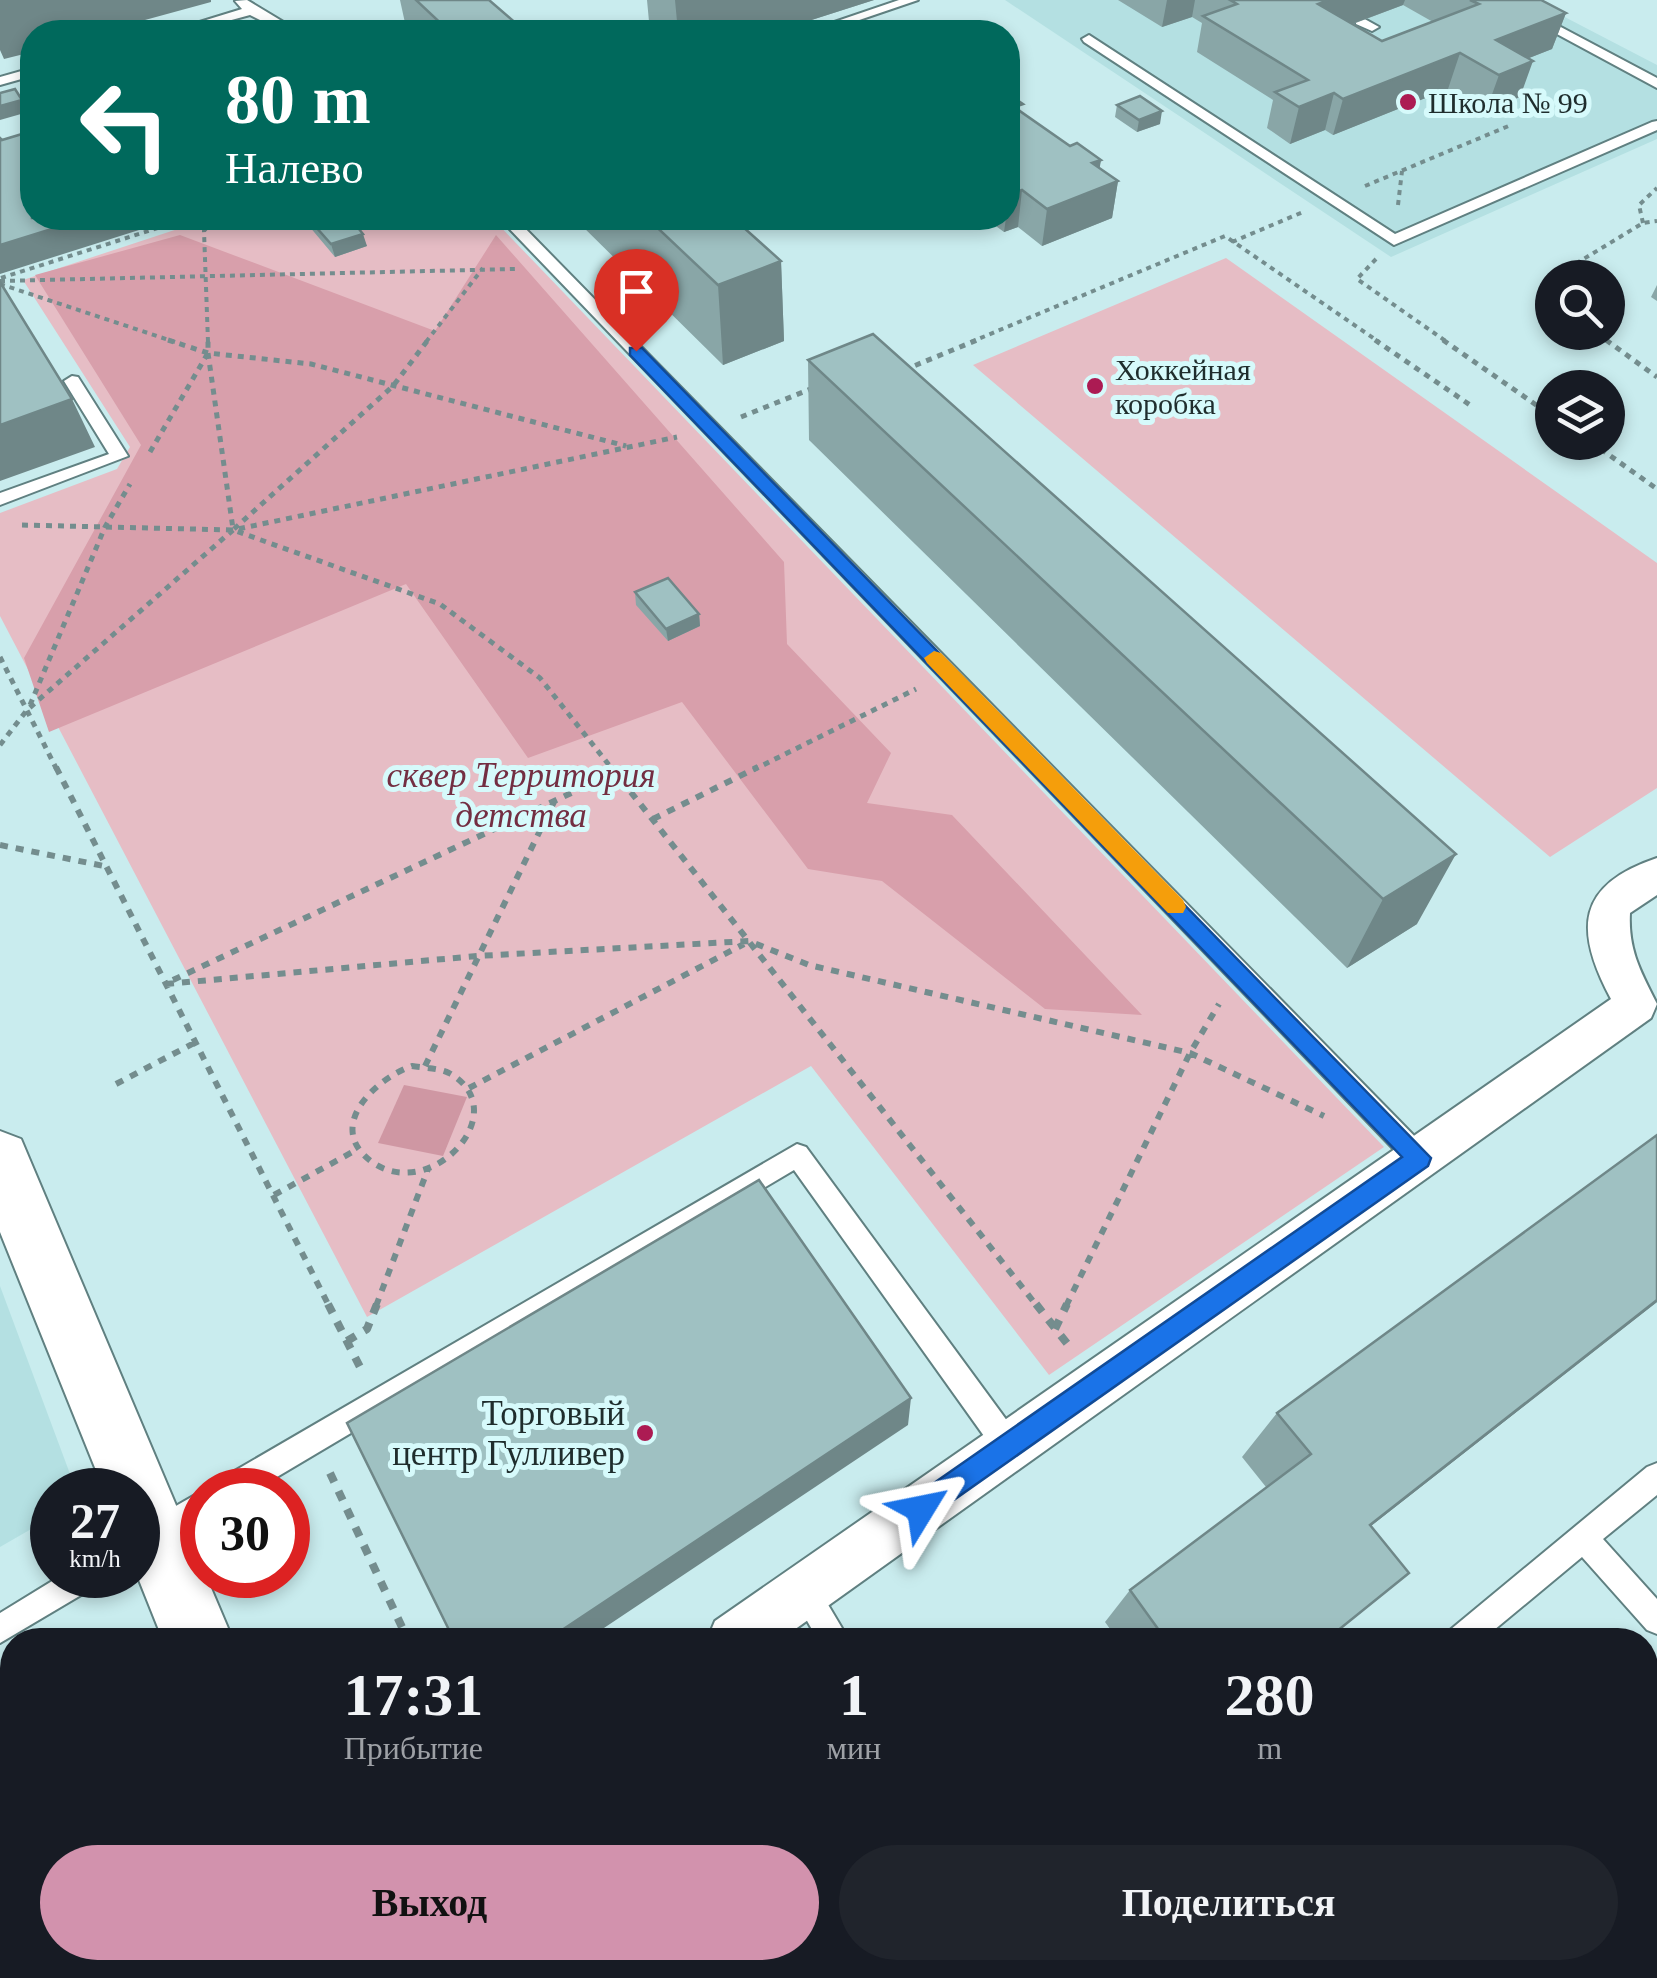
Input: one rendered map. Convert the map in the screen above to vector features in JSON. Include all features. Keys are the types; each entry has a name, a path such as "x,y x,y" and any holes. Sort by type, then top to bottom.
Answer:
{"main road":[{"path":"0,1158 134,1468"},
{"path":"160,1530 194,1628"}],"street":[{"path":"751,1628 1419,1158 1647,1015 1616,972 1606,941 1610,905 1657,874"}],"lane":[{"path":"850,20 912,0"},
{"path":"1500,0 1657,84"},
{"path":"207,20 245,6 271,20"},
{"path":"1089,39 1394,240 1657,125"},
{"path":"519,230 1419,1158"},
{"path":"0,499 119,456 72,381"},
{"path":"267,1468 796,1156 1008,1447"},
{"path":"1475,1628 1657,1478"},
{"path":"1584,1538 1657,1620"},
{"path":"804,1591 827,1628"},
{"path":"2,1628 51,1598"}],"path":[{"path":"1402,171 1394,240 1357,280 1535,404"},
{"path":"1643,224 1640,206 1657,188"},
{"path":"1582,260 1643,224 1657,221"},
{"path":"0,281 153,230"},
{"path":"0,281 484,267 561,273"},
{"path":"233,530 393,386 484,267"},
{"path":"0,281 208,354 311,364 628,447"},
{"path":"1621,350 1657,376"},
{"path":"208,354 233,530"},
{"path":"1616,460 1657,489"},
{"path":"18,525 233,530 440,604 540,678 1098,1382"},
{"path":"0,657 378,1402"},
{"path":"653,819 948,673"},
{"path":"0,744 27,710"},
{"path":"166,984 616,772"},
{"path":"425,1066 554,802"},
{"path":"0,844 104,866"},
{"path":"469,1088 749,941"},
{"path":"166,984 477,956 749,941 809,965 1190,1054 1340,1123"},
{"path":"1055,1329 1190,1054 1238,971"},
{"path":"116,1084 196,1042"},
{"path":"425,1066 455,1074 469,1088 476,1107 473,1128 461,1148 442,1164 394,1172 373,1164 358,1149 353,1129 358,1108 370,1089 389,1074 425,1066"},
{"path":"274,1195 358,1149"},
{"path":"347,1341 367,1329 429,1168"},
{"path":"315,1440 402,1628"}],"shaded area":[{"name":"Школа № 99","path":"1005,0 1532,0 1657,65 1657,139 1391,257"},
{"path":"180,235 435,331 496,235 784,562 787,644 891,753 867,803 952,815 1142,1015 1045,1009 882,881 808,869 682,702 528,758 406,584 49,732 24,658 141,445 35,275"},
{"path":"404,1085 467,1097 443,1156 378,1143"},
{"path":"0,1286 68,1468 30,1468 30,1530 0,1547"}],"green space":[{"name":"сквер Территория детства","path":"175,230 504,230 1384,1147 1049,1375 811,1066 367,1317 0,616 0,513 117,469 130,447 23,280"},
{"path":"1226,258 1657,563 1657,788 1550,857 973,365"}],"building":[{"path":"416,0 489,0 512,20 437,20"},
{"path":"1230,0 1329,0 1318,4 1382,41 1479,4 1470,0 1541,0 1566,13 1496,40 1533,61 1499,75 1460,53 1343,99 1334,93 1299,107 1275,92 1308,80 1203,16 1237,4"},
{"path":"15,89 20,101 0,106 0,93"},
{"path":"1140,96 1162,111 1139,120 1117,105"},
{"path":"1020,111 1070,146 1077,143 1101,160 1092,163 1118,181 1047,209 1022,190"},
{"path":"20,135 20,230 48,230 0,245 0,138"},
{"path":"319,230 360,230 363,234 331,244"},
{"path":"660,230 746,230 781,261 718,285"},
{"path":"0,282 72,399 0,425"},
{"path":"873,334 1456,854 1383,899 808,360"},
{"path":"668,578 699,614 666,629 635,592"},
{"path":"1657,1135 1657,1300 1370,1525 1409,1573 1341,1628 1157,1628 1130,1590 1311,1454 1277,1413"},
{"name":"Торговый центр Гулливер","path":"759,1180 911,1398 565,1628 448,1628 347,1423"}],"slow traffic":[{"path":"934,658 1175,907"}],"place":[{"name":"Школа № 99","path":"1408,102"},
{"name":"Хоккейная коробка","path":"1095,386"},
{"name":"Торговый центр Гулливер","path":"645,1433"}],"route":[{"path":"636,351 1419,1158 921,1509"}]}
